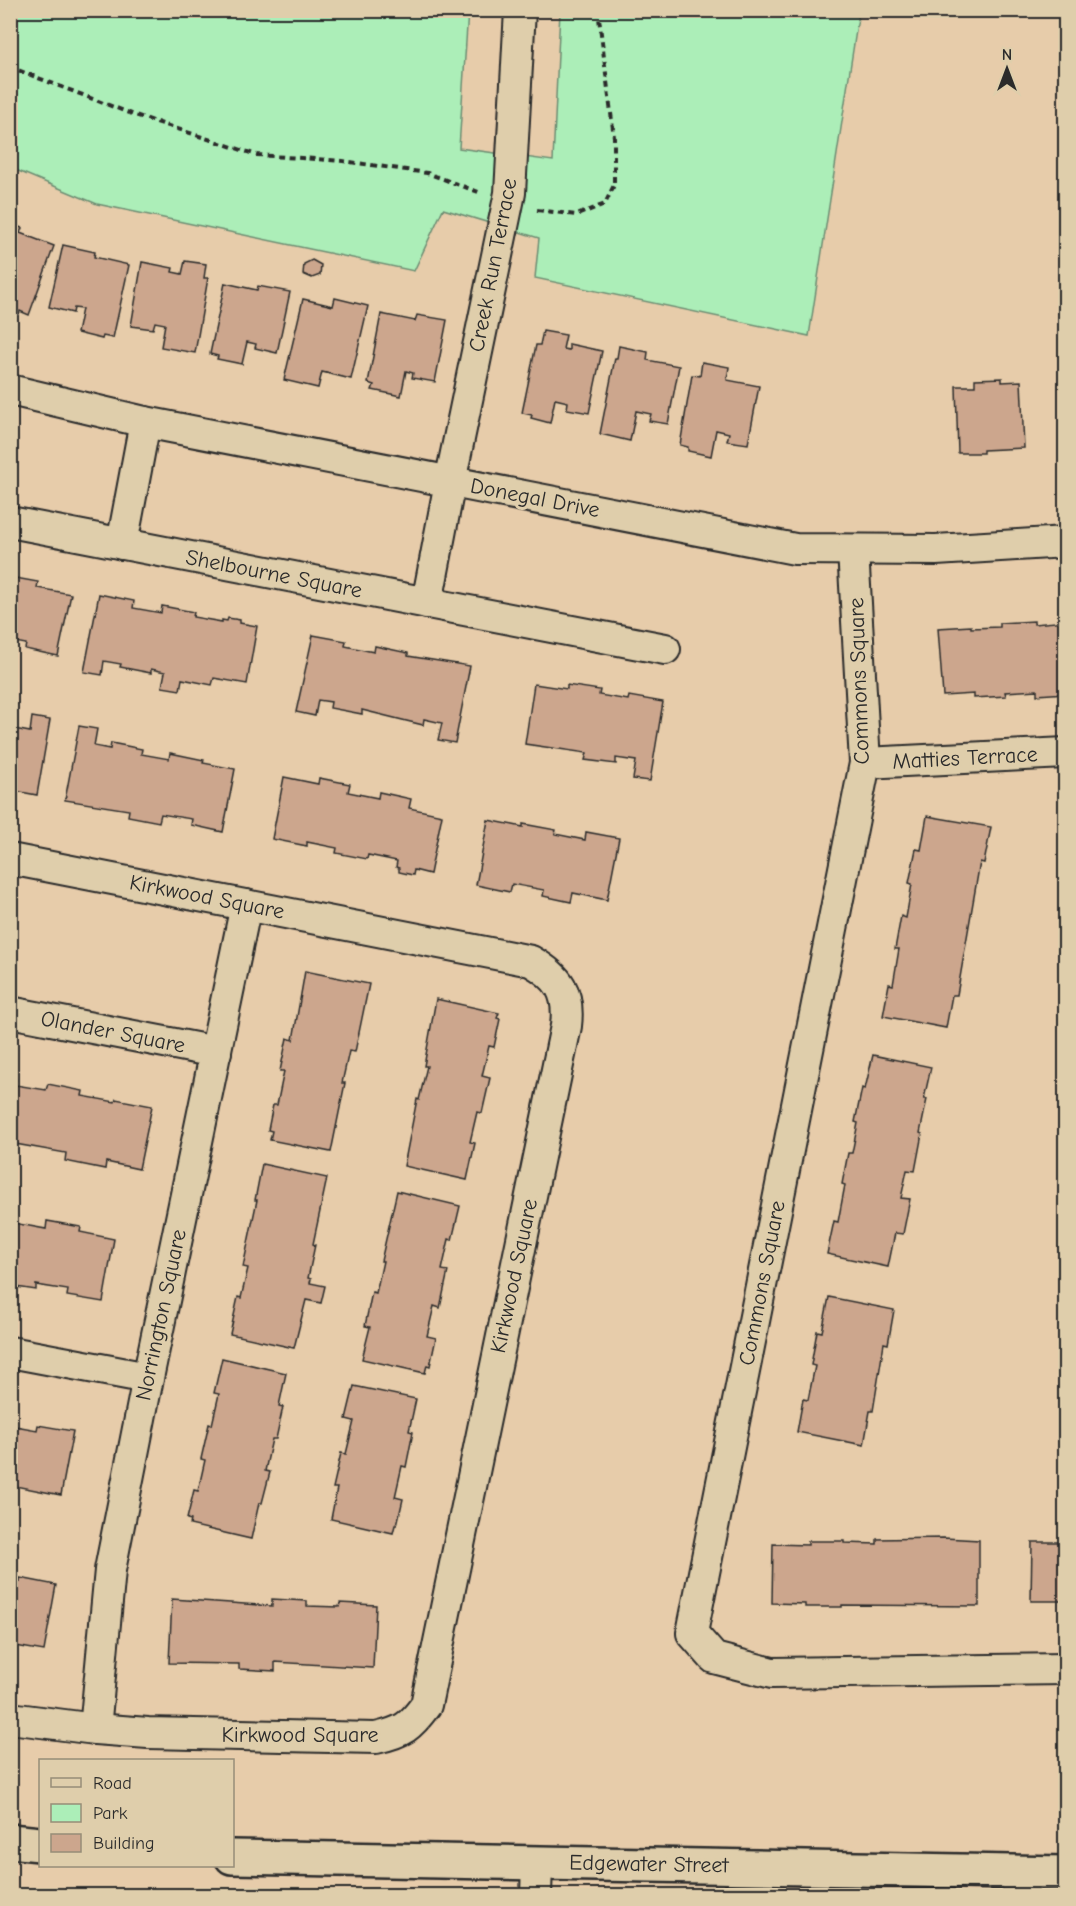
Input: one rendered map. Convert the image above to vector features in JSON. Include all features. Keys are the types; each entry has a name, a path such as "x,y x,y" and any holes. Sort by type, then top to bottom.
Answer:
{"street":[{"name":"Creek Run Terrace","path":"450,482 508,201 520,10"},
{"name":"Donegal Drive","path":"10,390 145,422 795,549 936,550 1065,542"},
{"path":"122,544 145,422"},
{"path":"427,603 450,482"},
{"name":"Shelbourne Square","path":"10,522 666,650"},
{"name":"Commons Square","path":"853,550 865,763 692,1633 714,1658 772,1673 1065,1669"},
{"name":"Matties Terrace","path":"865,763 1065,753"},
{"name":"Kirkwood Square","path":"10,859 531,961 549,972 562,988 568,1010 426,1705 413,1722 396,1733 376,1738 148,1733 10,1718"},
{"name":"Norrington Square","path":"96,1729 110,1570 246,905"},
{"name":"Olander Square","path":"10,1012 216,1052"},
{"path":"10,1352 148,1378"},
{"path":"10,1841 39,1845"},
{"name":"Edgewater Street","path":"234,1857 1065,1873"},
{"path":"536,1896 537,1862"}],"path":[{"path":"10,65 15,69 132,114 257,155 343,161 427,173 536,210 577,215 605,204 614,185 614,136 598,10"}],"green space":[{"path":"10,11 468,11 459,148 553,161 560,11 859,11 809,336 535,278 539,238 443,209 414,271 97,204 11,168"}],"building":[{"path":"10,224 22,228 20,233 54,246 29,315 20,311 19,314 10,311"},
{"path":"63,245 95,252 94,257 129,265 113,338 103,336 102,339 77,333 82,309 74,308 73,313 49,307"},
{"path":"312,260 321,265 320,275 312,278 303,274 304,264"},
{"path":"185,261 206,264 204,278 208,278 195,353 161,347 165,324 155,322 153,329 131,326 142,262 173,268 172,272 182,274"},
{"path":"225,283 257,290 258,286 290,292 277,353 255,348 256,344 247,342 242,364 217,359 218,356 210,354"},
{"path":"335,298 368,306 351,379 322,372 318,388 284,380 303,299 333,306"},
{"path":"381,314 415,321 417,315 447,320 435,382 412,378 413,373 406,371 401,396 372,390 374,385 368,383"},
{"path":"543,331 566,335 563,349 569,350 569,344 602,351 589,413 567,409 568,402 555,399 550,423 522,413 536,345 540,345"},
{"path":"619,346 648,352 647,360 679,366 668,424 649,421 651,414 636,411 630,441 600,434"},
{"path":"702,362 729,367 727,380 759,386 748,444 727,441 729,433 716,430 711,456 688,451 688,447 680,445 692,375 700,376"},
{"path":"1002,378 1002,382 1021,381 1024,448 983,450 983,453 958,453 956,386 975,386 975,379"},
{"path":"10,577 38,582 37,588 71,594 58,656 25,649 26,644 10,641"},
{"path":"99,594 134,601 133,608 161,613 162,606 194,612 193,617 222,622 222,620 227,621 228,618 257,626 247,684 214,678 212,685 182,679 180,690 162,687 165,672 151,669 151,673 120,667 121,664 104,661 102,675 84,672"},
{"path":"1034,621 1034,624 1066,621 1066,693 1037,695 1037,690 1005,692 1006,696 974,698 974,694 943,696 938,628 1000,627 1000,623"},
{"path":"313,635 346,641 345,646 374,652 375,646 408,653 408,656 470,666 455,743 438,740 442,723 424,719 423,725 362,710 362,714 330,708 331,702 318,700 315,716 296,712"},
{"path":"534,684 567,689 567,685 600,690 599,695 628,700 629,696 663,702 650,781 633,779 636,761 616,758 616,764 585,760 587,753 525,744"},
{"path":"32,717 50,720 37,795 10,790 10,723 15,724 14,729 30,732"},
{"path":"79,726 97,729 94,746 110,749 111,743 142,749 141,754 169,759 170,753 204,760 203,763 235,769 223,832 191,825 192,819 161,814 159,822 128,816 129,810 65,800"},
{"path":"284,777 318,784 319,778 350,784 348,792 378,798 379,792 411,799 409,808 442,815 430,874 414,870 413,875 399,872 399,868 396,867 397,861 368,855 367,859 336,853 337,848 307,842 307,846 272,839"},
{"path":"927,816 991,827 984,863 980,862 957,995 952,995 946,1028 883,1016 889,984 893,985 899,949 895,949 901,916 906,918 912,884 909,883 916,849 921,850"},
{"path":"488,820 523,827 523,824 556,830 555,834 585,840 586,832 619,838 607,900 573,893 571,902 543,896 544,890 512,884 510,892 476,885"},
{"path":"305,971 369,984 355,1052 349,1051 331,1152 270,1140 272,1131 268,1130 273,1105 277,1105 284,1071 280,1071 287,1038 293,1040"},
{"path":"436,999 499,1013 497,1018 500,1019 494,1047 489,1046 482,1076 490,1078 482,1113 477,1112 470,1142 475,1143 467,1180 404,1166 417,1099 419,1100 427,1066 424,1066"},
{"path":"873,1055 931,1067 924,1099 927,1099 915,1171 907,1170 901,1198 910,1199 903,1234 895,1233 888,1267 827,1254 834,1221 838,1222 848,1153 852,1153 862,1088 865,1089"},
{"path":"10,1078 16,1079 15,1085 46,1090 48,1084 83,1091 82,1096 115,1102 116,1099 152,1106 139,1169 106,1162 105,1169 65,1161 66,1153 10,1143"},
{"path":"262,1164 327,1178 308,1278 311,1279 310,1283 325,1286 321,1303 306,1300 294,1348 230,1334 238,1297 241,1298 248,1268 243,1267"},
{"path":"397,1191 460,1206 442,1270 448,1271 440,1308 434,1306 427,1336 436,1338 430,1366 427,1365 425,1373 362,1359 370,1327 365,1326 372,1292 376,1293"},
{"path":"10,1212 15,1212 13,1223 46,1229 47,1221 81,1227 80,1232 114,1239 103,1302 67,1296 68,1290 36,1285 36,1290 10,1286"},
{"path":"829,1297 894,1310 888,1344 884,1343 873,1411 870,1411 864,1445 797,1432 803,1399 808,1400 815,1366 811,1365 817,1331 822,1332"},
{"path":"222,1358 286,1373 279,1406 283,1407 276,1439 272,1439 265,1471 270,1472 262,1503 259,1503 251,1539 190,1525 191,1520 187,1519 194,1490 198,1491 205,1460 201,1459 219,1394 214,1393"},
{"path":"354,1386 416,1399 409,1431 413,1432 406,1467 402,1466 395,1497 403,1499 393,1533 331,1519 337,1488 333,1488 341,1453 346,1454 354,1421 346,1419"},
{"path":"10,1425 37,1430 38,1425 73,1431 61,1495 10,1485"},
{"path":"877,1539 979,1540 979,1606 805,1607 805,1604 772,1603 773,1544 808,1545 808,1541 844,1541 844,1543 877,1544"},
{"path":"1032,1542 1066,1542 1066,1601 1031,1601"},
{"path":"20,1578 56,1585 44,1651 10,1645 10,1580 20,1582"},
{"path":"172,1599 272,1606 272,1599 307,1601 307,1606 339,1607 340,1603 376,1605 373,1668 275,1662 275,1671 239,1669 239,1664 169,1663"}]}
